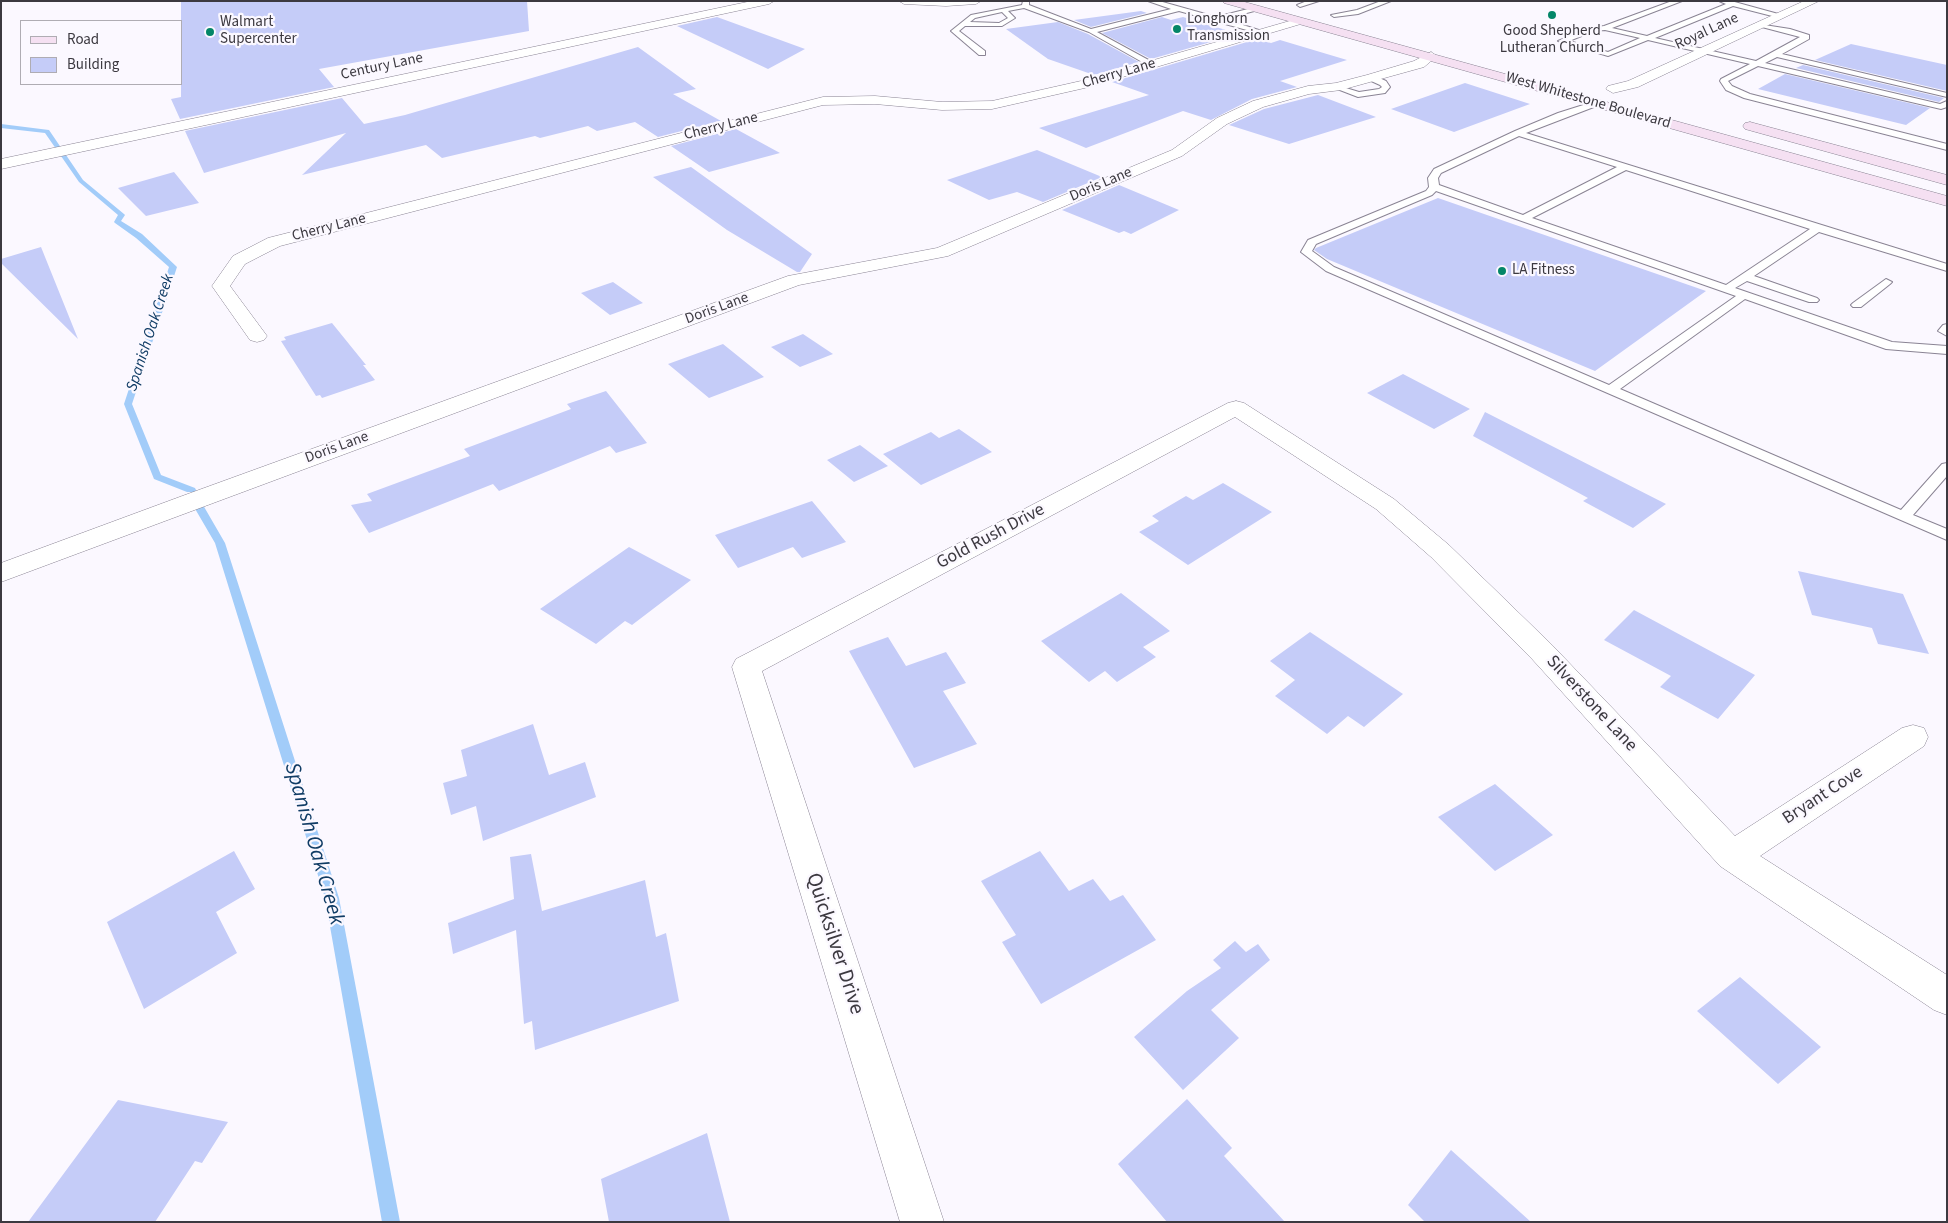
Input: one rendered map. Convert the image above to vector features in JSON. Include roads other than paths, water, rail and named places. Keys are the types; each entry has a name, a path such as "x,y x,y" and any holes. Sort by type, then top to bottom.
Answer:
{"main road":[{"name":"West Whitestone Boulevard","path":"1228,1 1947,201"},
{"path":"1284,1 1363,22"},
{"path":"1368,39 1397,42 1577,91 1598,92 1608,88"},
{"name":"West Whitestone Boulevard","path":"1608,88 1642,97"},
{"path":"1596,103 1619,102 1640,104 1872,167 1892,171 1910,170"},
{"path":"1738,123 1947,180"}],"street":[{"name":"Century Lane","path":"1,164 769,1"},
{"path":"904,1 946,3 976,1"},
{"name":"Royal Lane","path":"1608,88 1632,84 1814,1"},
{"name":"Cherry Lane","path":"257,336 221,286 239,260 274,242 823,101 875,100 942,106 992,105 1084,84 1300,21"},
{"name":"Doris Lane","path":"1,573 194,500 795,280 942,252 1177,153 1222,121 1258,104 1308,90 1336,87 1372,78 1419,64 1431,56"},
{"name":"Gold Rush Drive","path":"746,667 1236,408"},
{"name":"Silverstone Lane","path":"1236,408 1385,504 1440,551 1542,652 1732,856 1947,997"},
{"name":"Quicksilver Drive","path":"746,667 922,1222"},
{"name":"Bryant Cove","path":"1732,856 1913,737"}],"lane":[{"path":"1151,1 1261,32"},
{"path":"1300,5 1316,1"},
{"path":"1334,15 1358,12 1388,1"},
{"path":"1679,1 1605,28 1594,29 1562,41 1608,54 1732,4"},
{"path":"1721,1 1780,16"},
{"path":"982,53 956,31 973,16 1004,11 1025,3 1091,30 1151,64"},
{"path":"1091,30 1178,9"},
{"path":"1217,19 1256,9"},
{"path":"964,24 1000,24 1012,18 1004,11"},
{"path":"1760,25 1790,31 1806,37 1776,55 1728,78 1724,81 1725,85 1736,92 1748,96 1947,147"},
{"path":"1605,28 1941,107 1947,103"},
{"path":"1776,55 1947,95"},
{"path":"1596,103 1518,133 1438,171 1433,178 1434,187 1429,193 1312,242 1306,252 1330,269 1947,535"},
{"path":"1518,133 1947,268"},
{"path":"1936,144 1947,137"},
{"path":"1524,218 1625,167"},
{"path":"1434,187 1890,346 1947,350"},
{"path":"1727,289 1818,228"},
{"path":"1904,267 1914,258"},
{"path":"1746,277 1813,300"},
{"path":"1858,305 1886,282"},
{"path":"1610,390 1744,295"},
{"path":"1947,327 1944,331 1947,333"},
{"path":"1904,516 1947,467"}],"waterway":[{"name":"Spanish Oak Creek","path":"1,126 47,131 81,181 122,215 117,222 139,236 173,267 128,404 157,477 191,490"},
{"name":"Spanish Oak Creek","path":"199,507 220,543 332,898 391,1222"}],"place":[{"name":"Good Shepherd Lutheran Church","path":"1552,15"},
{"name":"Longhorn Transmission","path":"1177,29"},
{"name":"Walmart Supercenter","path":"210,32"},
{"name":"LA Fitness","path":"1502,271"}]}
